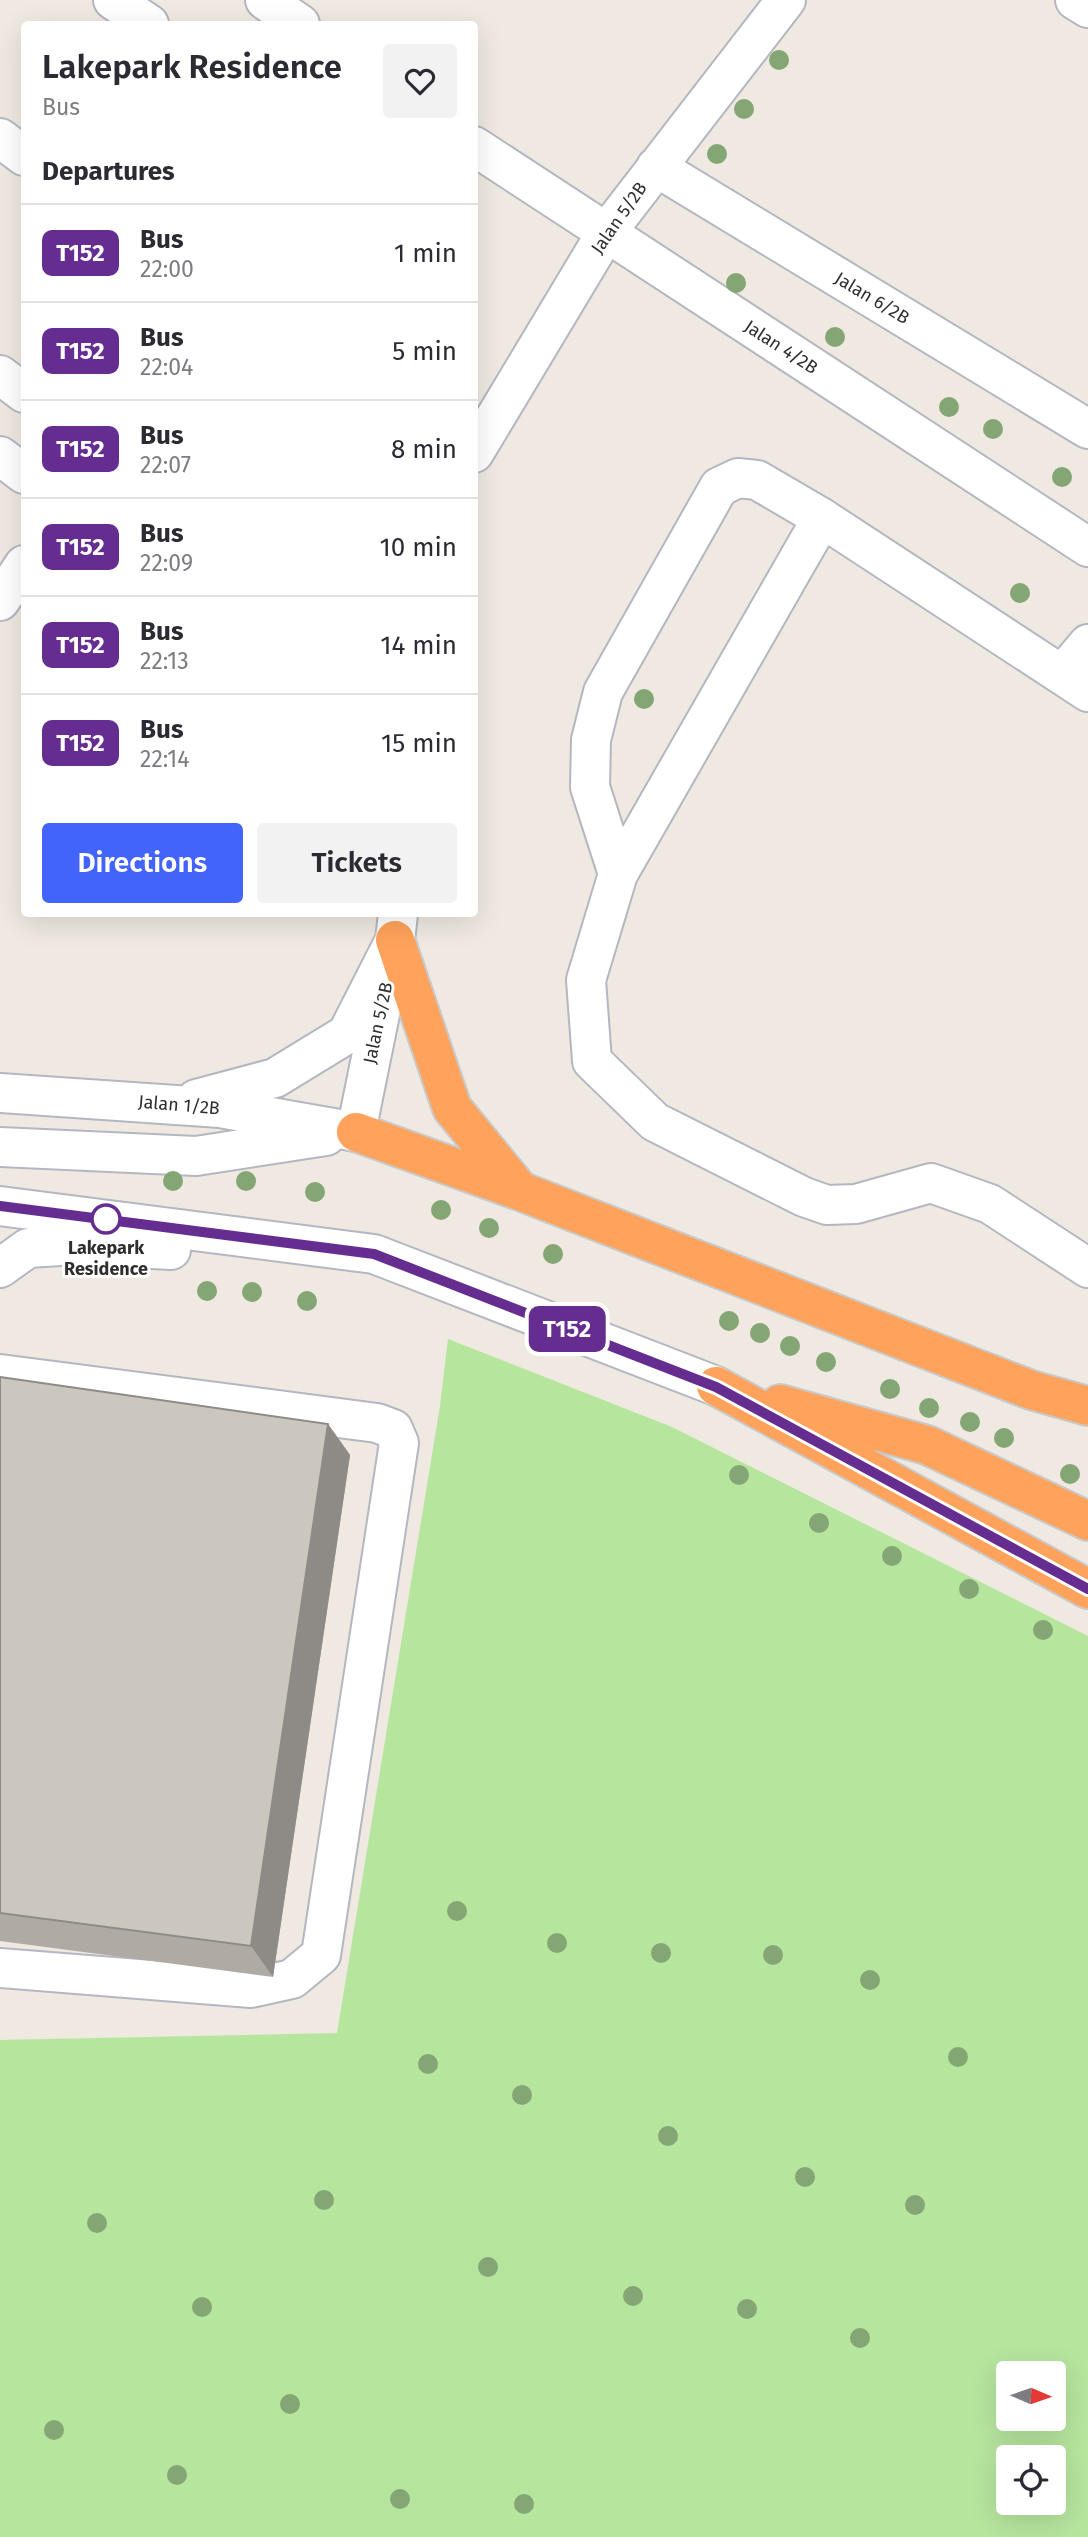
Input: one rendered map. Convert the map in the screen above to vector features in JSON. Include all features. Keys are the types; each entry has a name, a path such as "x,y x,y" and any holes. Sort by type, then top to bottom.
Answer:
{"highway":[{"path":"396,927 452,1108 520,1191"},
{"path":"356,1132 520,1191 1031,1390 1088,1406"},
{"path":"716,1387 928,1445 1088,1521"},
{"path":"716,1387 1088,1589"},
{"path":"1031,1390 1088,1429"}],"street":[{"path":"113,0 144,21"},
{"path":"265,0 296,21"},
{"name":"Jalan 5/2B","path":"478,446 606,233 786,0"},
{"path":"1075,0 1088,8"},
{"path":"0,138 21,154"},
{"name":"Jalan 4/2B","path":"478,149 1088,547"},
{"name":"Jalan 6/2B","path":"656,167 1088,429"},
{"path":"0,375 21,391"},
{"path":"0,456 21,472"},
{"path":"618,874 590,787 591,740 603,692 719,487 738,478 757,480 822,518 1075,683 1088,644"},
{"path":"822,518 618,874 586,980 592,1061 655,1122 804,1197 827,1205 856,1204 931,1183 990,1203 1088,1268"},
{"path":"0,601 21,570"},
{"path":"180,1104 275,1078 347,1034 396,927"},
{"name":"Jalan 5/2B","path":"356,1132 396,927"},
{"name":"Jalan 1/2B","path":"0,1093 220,1108 356,1132"},
{"path":"0,1147 196,1156 356,1132"},
{"path":"0,1206 374,1254 716,1387"},
{"path":"0,1268 28,1248 76,1245 174,1250 199,1248 226,1234"},
{"path":"0,1374 377,1423 393,1429 399,1443 321,1955 292,1979 251,1988 0,1968"}],"green space":[{"path":"448,1339 672,1427 1088,1636 1088,2537 0,2537 0,2040 337,2033 440,1406"}],"building":[{"path":"0,1377 328,1424 251,1946 0,1913"}],"bus line":[{"name":"T152","path":"0,1206 374,1254 716,1387 1088,1589"}],"place":[{"name":"Lakepark Residence","path":"106,1219"}]}
